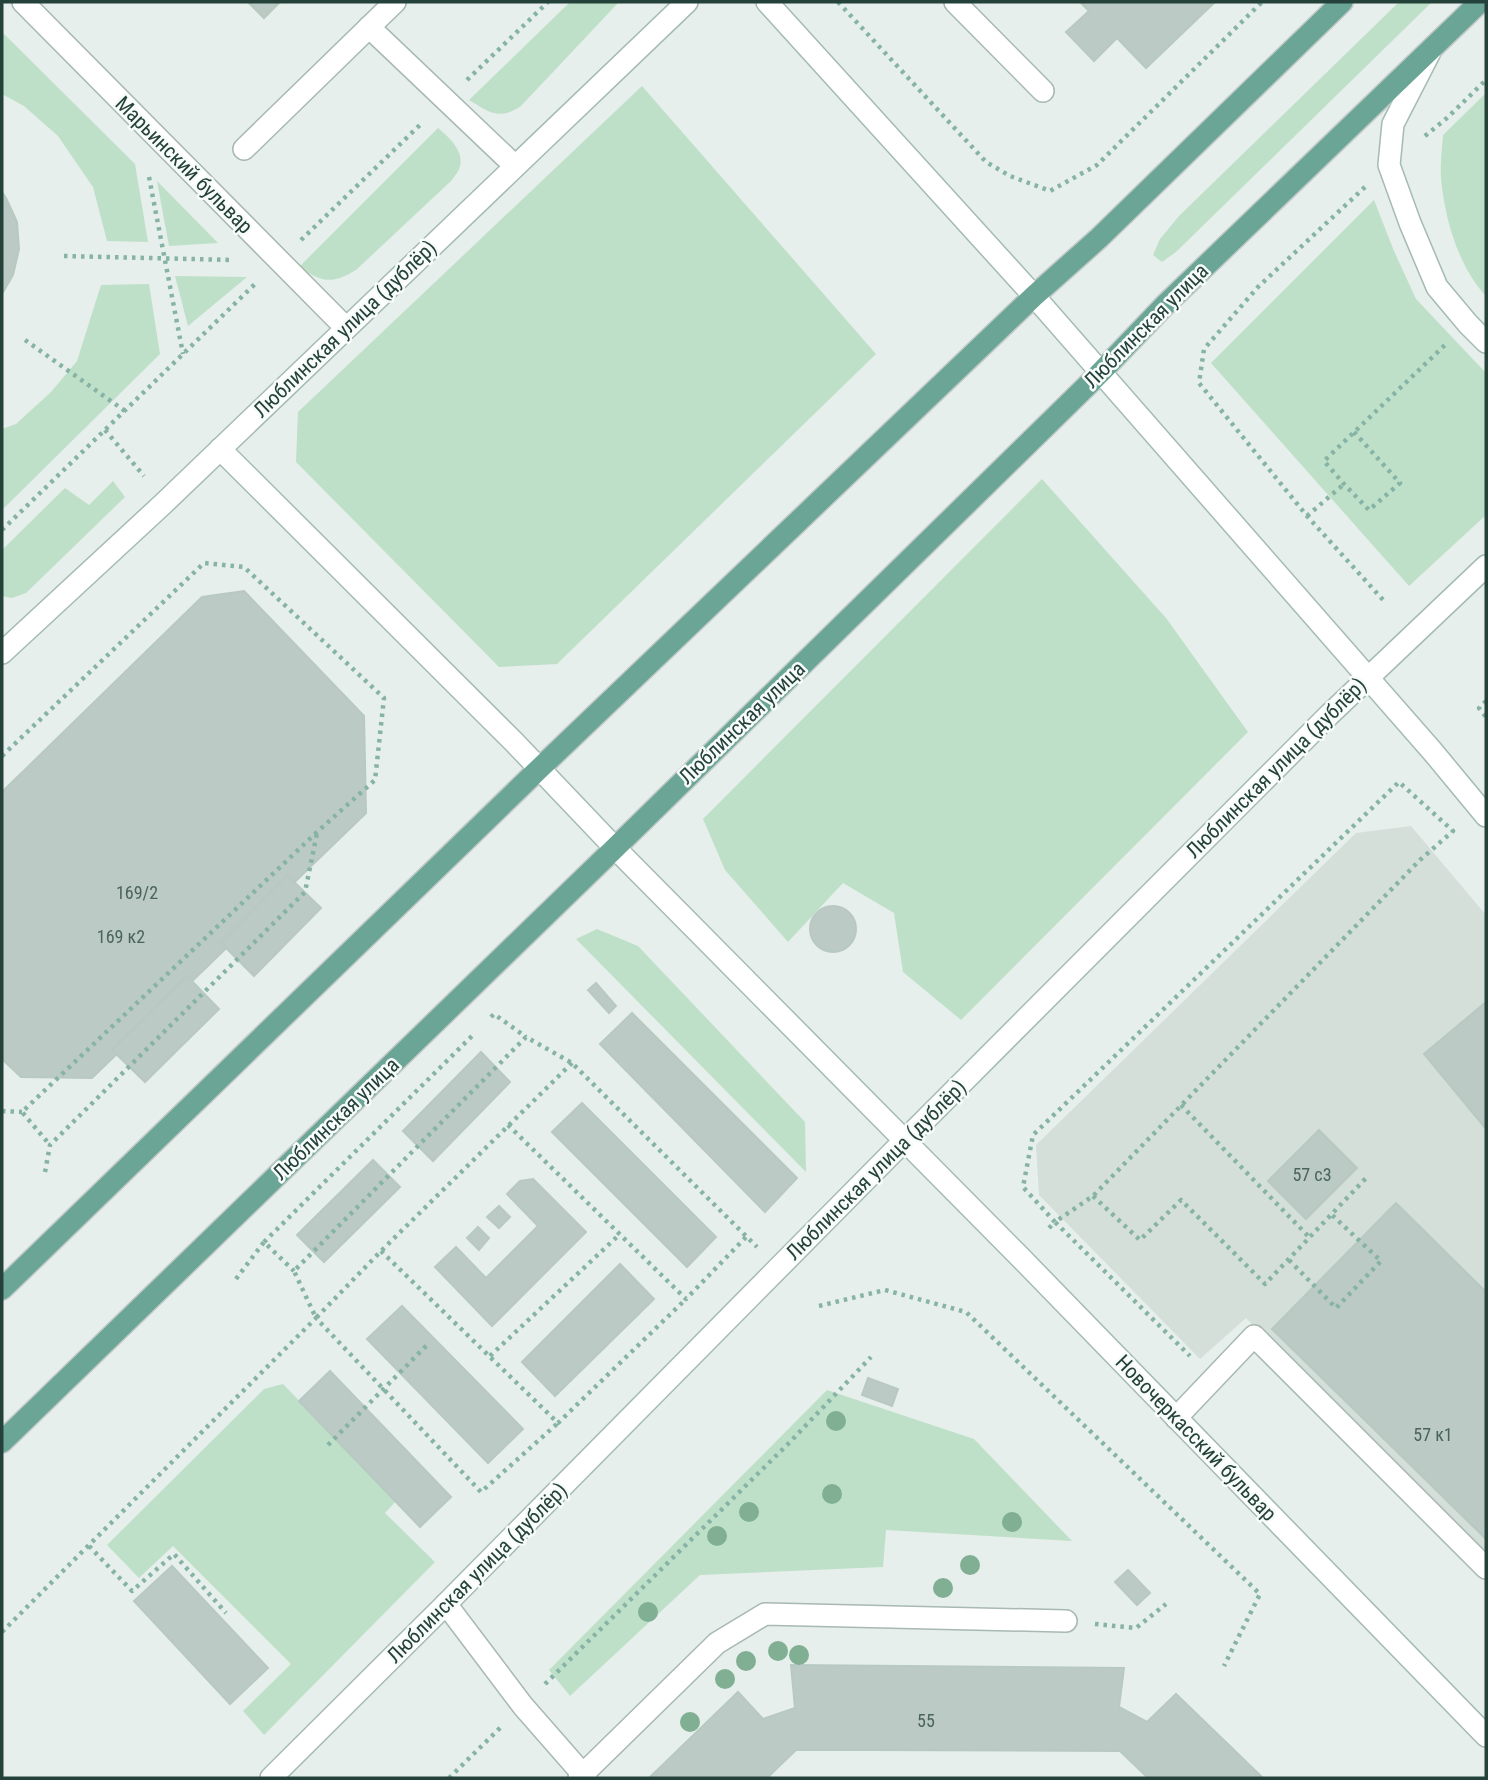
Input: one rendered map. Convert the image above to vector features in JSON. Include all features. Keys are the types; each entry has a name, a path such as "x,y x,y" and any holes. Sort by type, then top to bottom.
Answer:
{"main road":[{"path":"2,1289 540,768 1034,296 1099,238 1342,2"},
{"name":"Люблинская улица","path":"2,1442 615,848 1101,372 1165,304 1479,2"}],"street":[{"name":"Марьинский бульвар","path":"23,2 346,328"},
{"path":"244,149 395,2"},
{"name":"Люблинская улица (дублёр)","path":"2,653 163,504 687,2"},
{"path":"767,2 1034,296 1368,677 1486,816"},
{"path":"955,2 1043,91"},
{"path":"369,27 515,166"},
{"path":"1432,48 1393,124 1389,165 1437,286 1486,342"},
{"name":"Новочеркасский бульвар","path":"220,449 540,768 615,848 1176,1418 1483,1725"},
{"name":"Люблинская улица (дублёр)","path":"271,1778 1368,677 1486,566"},
{"path":"1176,1418 1254,1336 1486,1568"},
{"path":"446,1604 523,1706 583,1777 717,1643 765,1614 1066,1621"}],"path":[{"path":"838,2 986,162 1010,176 1051,191 1097,165 1262,2"},
{"path":"1384,601 1307,516 1199,383 1204,349 1258,287 1389,165 1447,118 1486,80"},
{"path":"148,170 183,354"},
{"path":"64,256 280,261"},
{"path":"2,530 255,284"},
{"path":"1354,432 1400,483 1369,510 1324,461 1354,432 1468,324"},
{"path":"25,340 125,411"},
{"path":"105,430 144,476"},
{"path":"1307,516 1343,484"},
{"path":"2,756 204,563 244,567 384,698 375,780 22,1112"},
{"path":"1486,701 1479,708 1486,717"},
{"path":"1049,1228 1055,1222 1093,1196 1420,860 1453,831 1399,782 1032,1135 1023,1187 1055,1222 1213,1379"},
{"path":"45,1172 50,1144 305,892 317,832"},
{"path":"484,1023 494,1014 526,1037 572,1063 758,1247"},
{"path":"236,1279 264,1242 475,1033"},
{"path":"294,1271 526,1037"},
{"path":"2,1632 572,1063"},
{"path":"1181,1105 1310,1238"},
{"path":"2,1111 22,1112 50,1144"},
{"path":"508,1125 686,1299"},
{"path":"1093,1196 1140,1240 1181,1200 1265,1284 1368,1176"},
{"path":"1289,1260 1336,1308 1381,1261 1332,1215"},
{"path":"490,1356 620,1234"},
{"path":"264,1242 294,1271 316,1318 481,1492 558,1423 747,1236"},
{"path":"381,1251 558,1423"},
{"path":"820,1306 886,1290 966,1311 1260,1594 1224,1667"},
{"path":"328,1445 429,1343"},
{"path":"449,1778 789,1443 871,1357"},
{"path":"89,1546 132,1591 174,1554 226,1613"},
{"path":"1066,1621 1136,1628 1166,1604"}],"shaded area":[{"path":"1411,826 1486,915 1486,1560 1246,1318 1200,1359 1039,1195 1036,1145 1356,833"}],"green space":[{"path":"570,2 619,2 521,106 500,114 488,111 469,100"},
{"path":"1399,2 1432,2 1176,252 1162,262 1153,255 1160,239 1179,216"},
{"path":"2,32 135,164 148,242 107,241 93,187 58,136 24,106 2,94"},
{"path":"642,86 876,354 557,664 499,667 296,462 298,412"},
{"path":"1486,93 1486,296 1468,271 1454,241 1446,210 1441,168 1443,135"},
{"path":"438,128 451,140 460,155 459,168 451,181 356,270 340,278 327,280 299,267"},
{"path":"157,181 218,243 169,246"},
{"path":"1374,200 1416,299 1486,373 1486,515 1409,586 1211,363"},
{"path":"175,276 247,277 188,326"},
{"path":"149,284 160,354 2,510 2,429 16,424 51,392 77,361 101,285"},
{"path":"1042,479 1166,618 1248,732 961,1020 903,972 894,913 843,883 788,942 725,870 703,819"},
{"path":"113,481 125,497 26,593 12,598 2,596 2,550 65,488 89,505"},
{"path":"597,929 638,946 805,1122 806,1172 576,939"},
{"path":"283,1384 396,1501 385,1513 435,1562 264,1735 243,1711 291,1664 173,1546 139,1578 107,1545 264,1389"},
{"path":"827,1390 974,1439 1072,1541 886,1530 883,1567 700,1575 570,1696 549,1670"}],"building":[{"path":"248,2 280,2 264,18"},
{"path":"1080,2 1215,2 1146,68 1117,38 1094,61 1066,32 1089,11"},
{"path":"2,192 17,222 19,249 13,275 2,294"},
{"path":"244,591 364,716 366,813 92,1078 21,1077 2,1059 2,792 202,597"},
{"path":"287,875 321,908 254,976 221,943"},
{"path":"833,906 849,913 856,929 849,945 833,952 817,945 810,929 817,913"},
{"path":"187,976 219,1009 145,1082 112,1050"},
{"path":"596,983 616,1006 609,1013 588,990"},
{"path":"1486,1002 1486,1129 1424,1054"},
{"path":"632,1013 797,1178 765,1212 600,1044"},
{"path":"481,1052 510,1082 433,1161 403,1131"},
{"path":"582,1103 716,1237 687,1267 552,1132"},
{"path":"1319,1130 1357,1168 1306,1219 1268,1181"},
{"path":"373,1160 400,1187 324,1262 297,1235"},
{"path":"533,1179 586,1232 492,1326 435,1267 456,1247 486,1278 538,1226 507,1194 520,1181"},
{"path":"1396,1203 1486,1292 1486,1539 1272,1329"},
{"path":"499,1206 510,1217 499,1228 487,1217"},
{"path":"478,1227 489,1238 479,1250 467,1238"},
{"path":"620,1264 654,1299 555,1396 522,1362"},
{"path":"402,1306 523,1429 488,1463 367,1339"},
{"path":"330,1371 451,1497 420,1527 299,1401"},
{"path":"868,1378 898,1389 892,1406 862,1395"},
{"path":"172,1566 268,1668 230,1704 134,1601"},
{"path":"1128,1570 1150,1593 1137,1605 1115,1582"},
{"path":"791,1665 1124,1668 1119,1707 1147,1722 1176,1694 1263,1778 1148,1778 1120,1751 796,1750 767,1778 649,1778 738,1692 763,1719 795,1708"}]}
